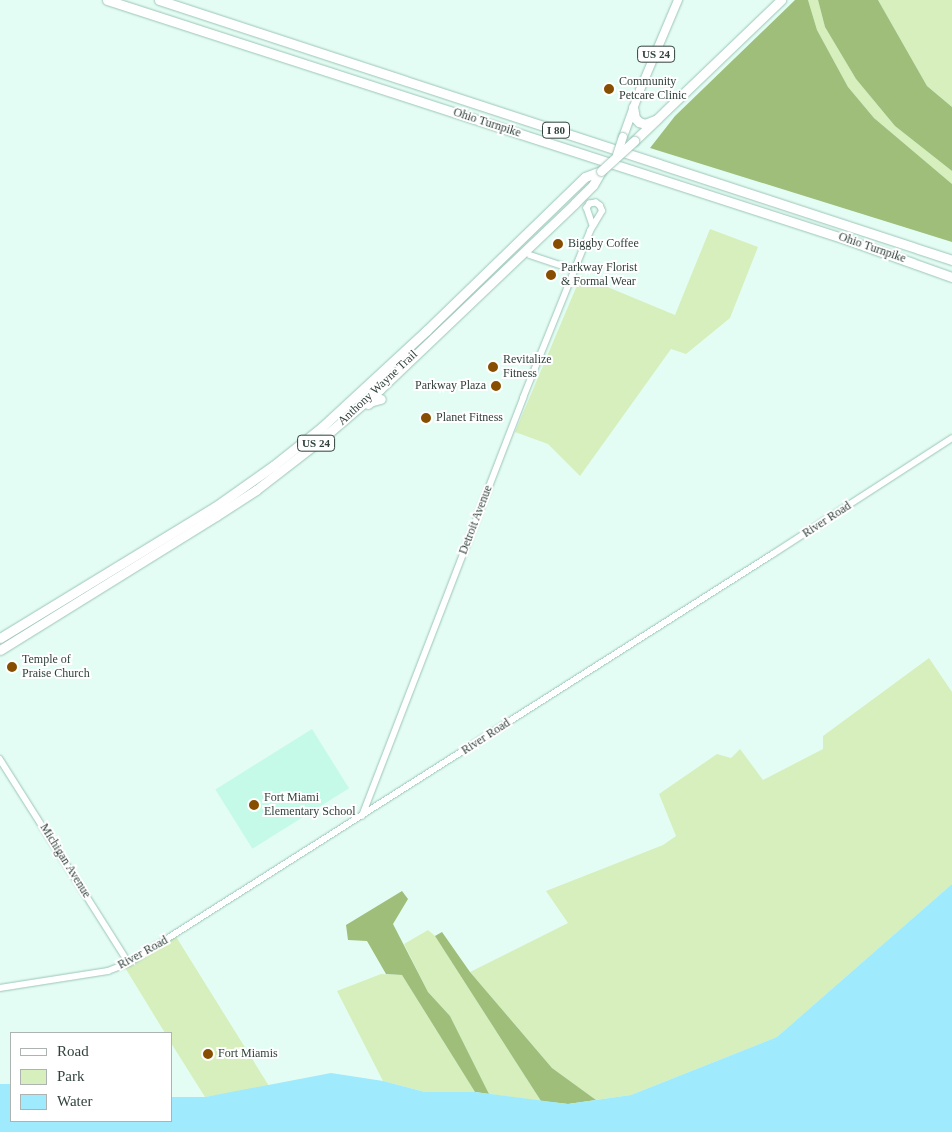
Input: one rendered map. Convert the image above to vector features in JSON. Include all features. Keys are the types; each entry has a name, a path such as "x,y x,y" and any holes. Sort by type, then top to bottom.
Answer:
{"highway":[{"name":"Ohio Turnpike","path":"107,0 848,240 952,277"},
{"name":"Ohio Turnpike","path":"159,0 952,260"},
{"name":"Anthony Wayne Trail","path":"0,650 256,490 318,442 380,389 532,244 593,185 601,171 617,155 634,141 781,0"},
{"path":"633,107 635,118 639,122 645,124 657,119"},
{"name":"Anthony Wayne Trail","path":"0,638 214,507 322,428 426,331 585,177 601,171"},
{"path":"453,318 530,255"},
{"path":"318,442 372,401 382,399"}],"main road":[{"name":"US 24","path":"617,155 633,107 678,0"}],"street":[{"name":"Detroit Avenue","path":"362,816 523,398 593,225"},
{"path":"532,244 534,251 540,256"},
{"path":"530,255 540,256 574,270"},
{"name":"River Road","path":"0,988 108,971 129,964 952,438"},
{"name":"Michigan Avenue","path":"0,759 129,964"}],"shaded area":[{"path":"312,729 349,788 252,849 215,789"}],"green space":[{"path":"795,0 808,0 817,30 848,87 874,118 952,184 952,242 650,148 675,116"},
{"path":"808,0 818,0 825,27 856,79 895,126 952,171 952,184 874,118 848,87 817,30"},
{"path":"818,0 878,0 927,86 952,107 952,171 895,126 856,79 825,27"},
{"path":"878,0 952,0 952,107 927,86"},
{"path":"710,229 758,247 730,318 686,354 671,349 580,476 548,444 515,432 581,276 675,315"},
{"path":"929,658 952,692 952,884 777,1037 631,1095 596,1100 552,1068 470,972 568,923 546,891 663,845 676,836 659,794 717,754 731,758 740,749 763,780 823,749 823,736"},
{"path":"402,891 408,899 393,924 428,992 450,1016 489,1094 475,1092 402,975 386,974 367,941 348,940 346,925"},
{"path":"428,930 435,936 541,1101 489,1094 450,1016 428,992 404,944"},
{"path":"442,932 470,972 552,1068 596,1100 568,1104 541,1101 435,936"},
{"path":"175,935 269,1086 205,1097 172,1045 172,1032 164,1032 124,966"},
{"path":"381,974 402,975 475,1092 425,1092 383,1081 337,991"}],"water":[{"path":"952,884 952,1132 0,1132 0,1084 10,1084 10,1122 172,1122 172,1097 205,1097 331,1073 383,1081 425,1092 475,1092 568,1104 631,1095 777,1037"}],"place":[{"name":"Community Petcare Clinic","path":"609,89"},
{"name":"Biggby Coffee","path":"558,244"},
{"name":"Parkway Florist & Formal Wear","path":"551,275"},
{"name":"Revitalize Fitness","path":"493,367"},
{"name":"Parkway Plaza","path":"496,386"},
{"name":"Planet Fitness","path":"426,418"},
{"name":"Temple of Praise Church","path":"12,667"},
{"name":"Fort Miami Elementary School","path":"254,805"},
{"name":"Fort Miamis","path":"208,1054"}]}
